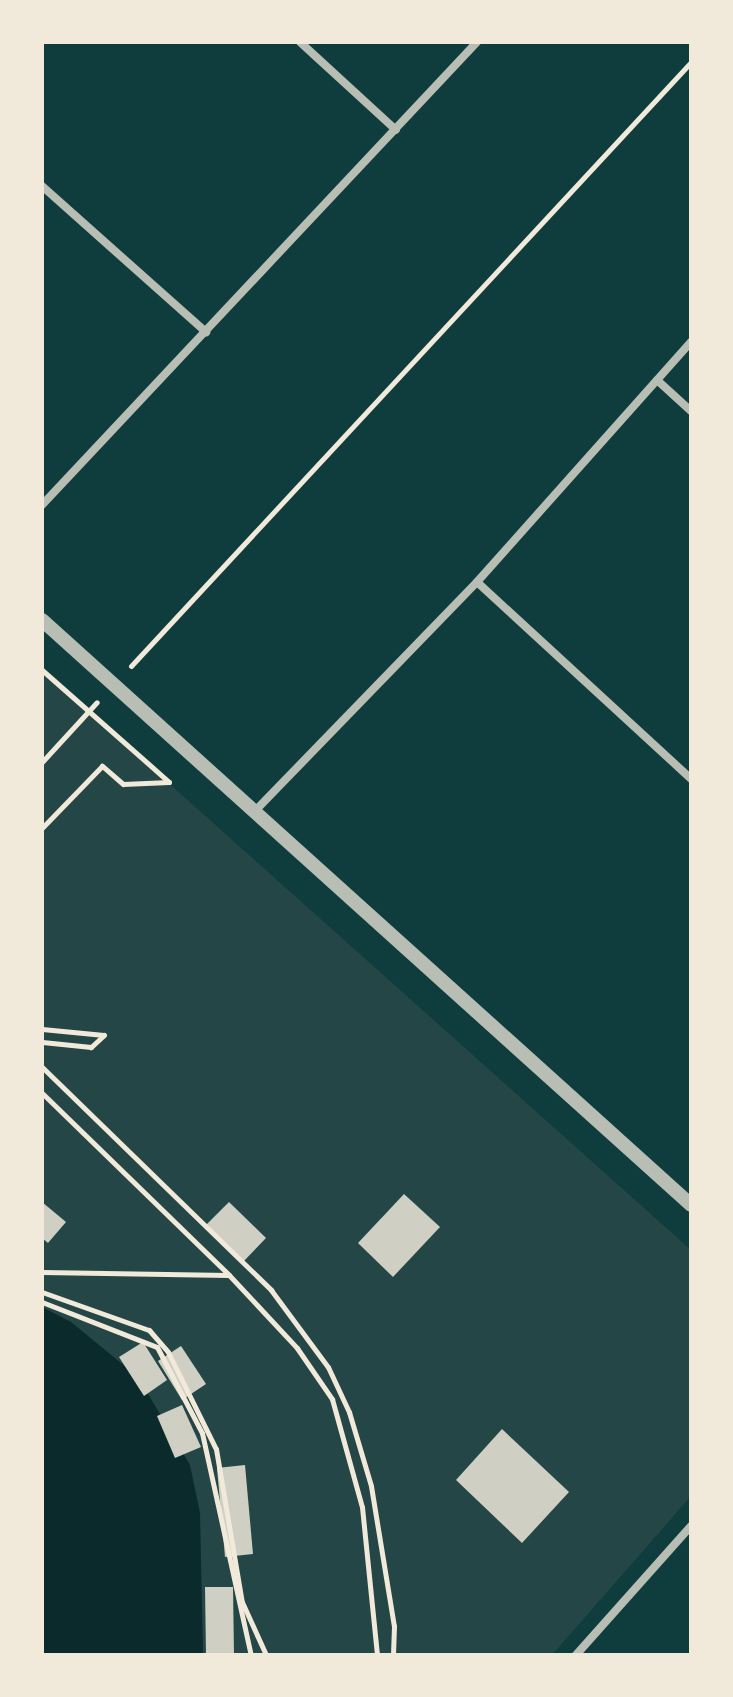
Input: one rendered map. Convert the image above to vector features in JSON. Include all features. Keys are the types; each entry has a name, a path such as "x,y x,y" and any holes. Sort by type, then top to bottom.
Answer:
{"street":[{"path":"300,42 396,130"},
{"path":"42,505 477,42"},
{"path":"42,186 206,332"},
{"path":"255,811 477,582 691,342"},
{"path":"657,380 691,411"},
{"path":"477,582 691,779"},
{"path":"42,620 691,1205"},
{"path":"576,1655 691,1526"}],"path":[{"path":"42,762 691,62"},
{"path":"42,670 169,782 123,784 102,766 42,828"},
{"path":"42,1029 104,1035 91,1047 42,1042"},
{"path":"42,1067 271,1290 321,1356 349,1412 371,1486 394,1626 393,1655"},
{"path":"42,1093 229,1275 297,1348 332,1399 362,1507 377,1655"},
{"path":"42,1272 229,1275"},
{"path":"42,1292 149,1330 168,1352 216,1449 242,1602 266,1655"},
{"path":"42,1302 157,1347 202,1433 251,1655"}],"shaded area":[{"path":"42,670 691,1250 691,1496 552,1655 42,1655"},
{"path":"42,1307 71,1322 138,1377 190,1465 200,1513 203,1655 42,1655"}],"building":[{"path":"404,1194 440,1227 393,1277 358,1243"},
{"path":"42,1202 66,1222 48,1243 42,1238"},
{"path":"229,1202 266,1238 243,1262 206,1225"},
{"path":"143,1342 167,1380 144,1396 119,1357"},
{"path":"181,1346 206,1384 182,1400 158,1361"},
{"path":"182,1405 201,1447 175,1458 157,1416"},
{"path":"502,1429 569,1492 522,1543 456,1480"},
{"path":"245,1465 253,1554 225,1557 217,1468"},
{"path":"205,1587 233,1587 234,1655 206,1655"}]}
